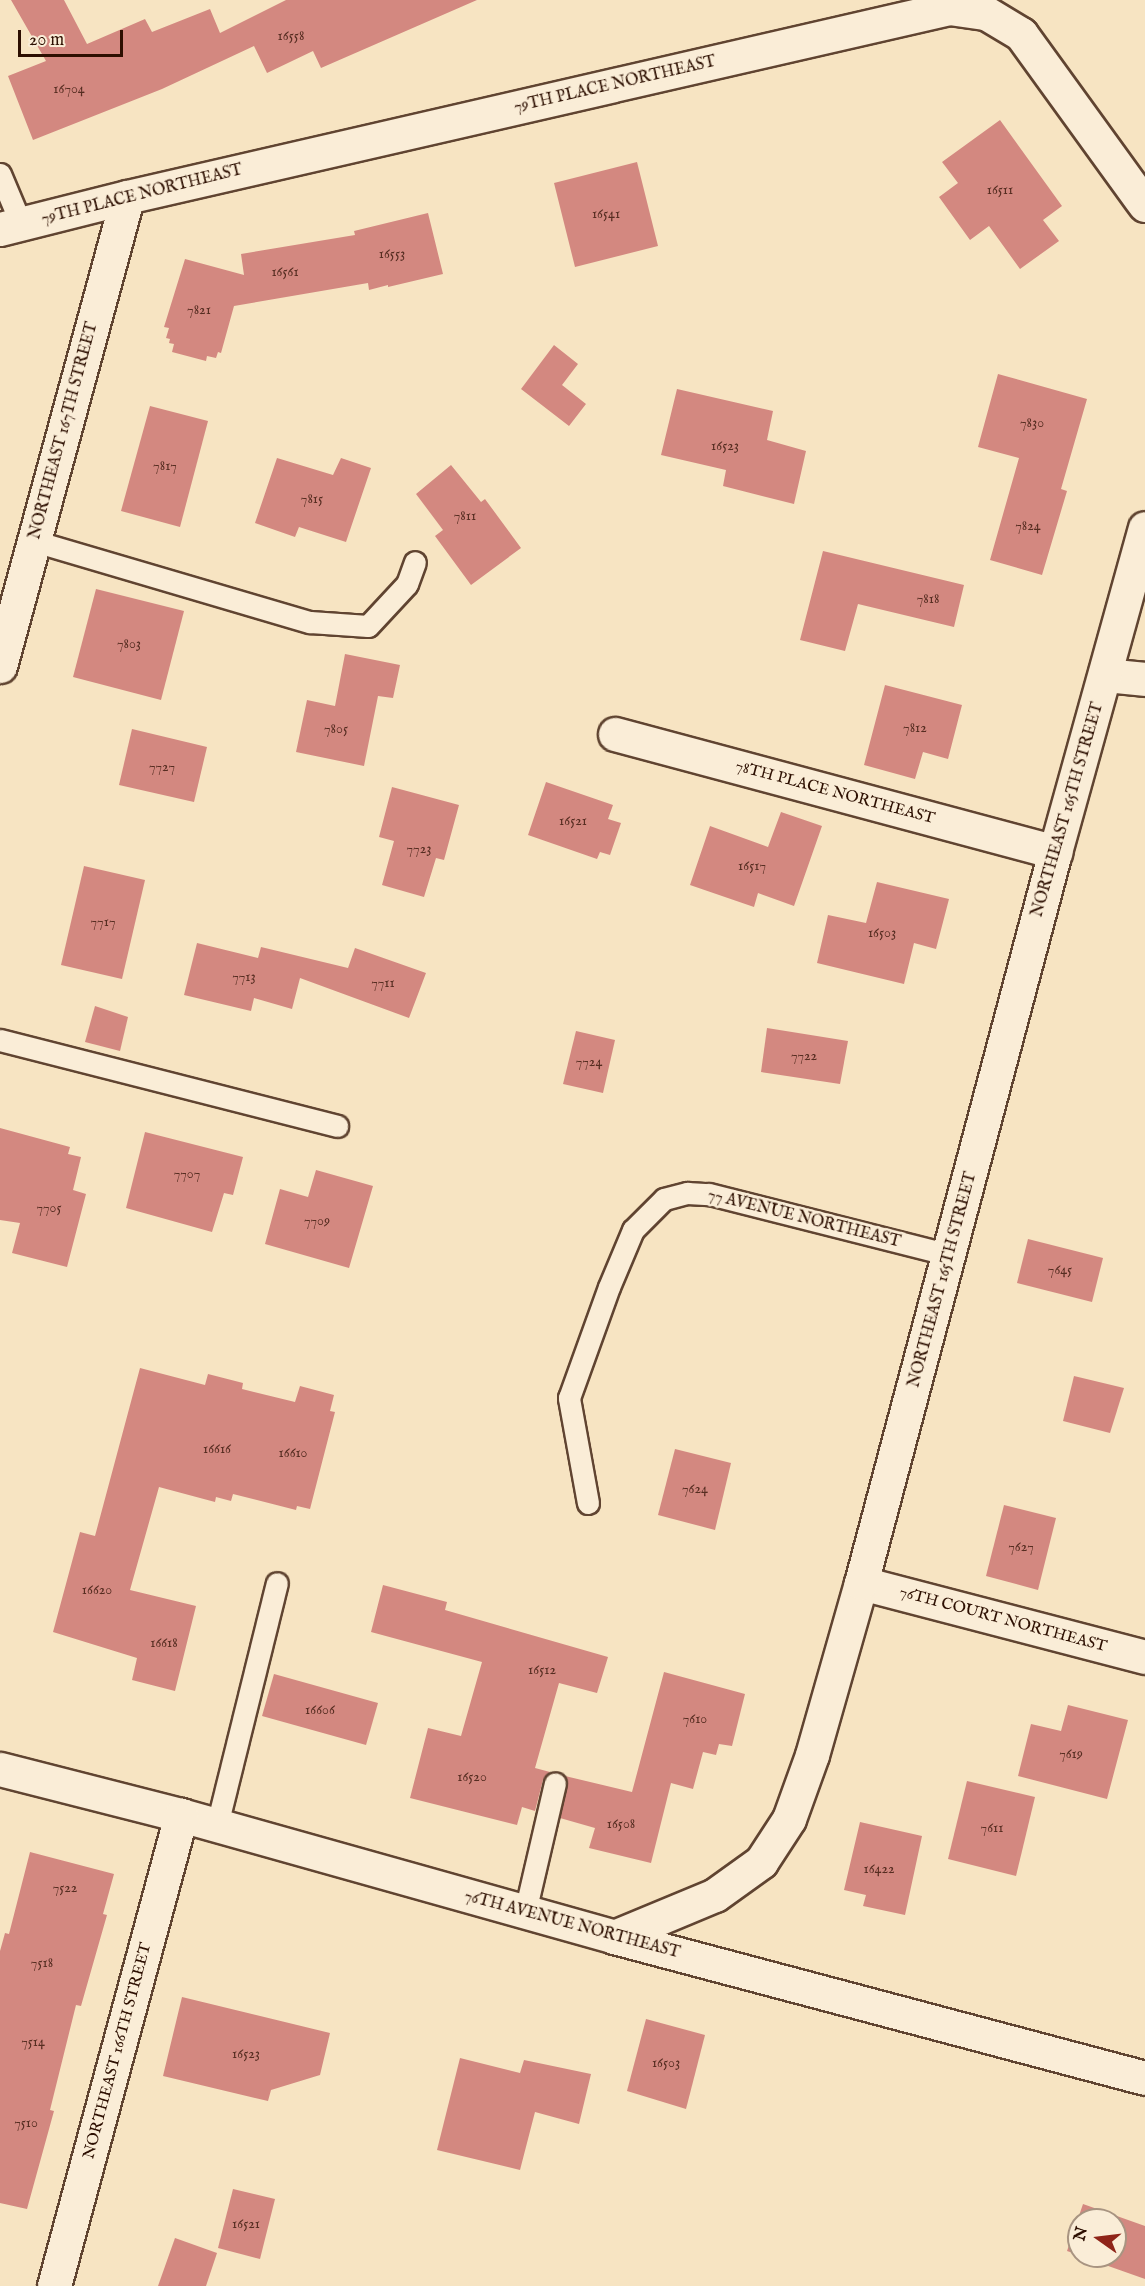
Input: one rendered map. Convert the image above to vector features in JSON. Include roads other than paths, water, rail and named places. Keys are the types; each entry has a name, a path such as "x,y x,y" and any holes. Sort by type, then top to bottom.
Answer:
{"street":[{"name":"79TH PLACE NORTHEAST","path":"10,227 127,196 949,8 986,13 1021,34 1145,205"},
{"name":"NORTHEAST 167TH STREET","path":"0,666 127,196"},
{"name":"NORTHEAST 165TH STREET","path":"614,1937 715,1895 760,1862 789,1819 812,1755 861,1583 950,1255 1055,852 1145,528"},
{"path":"1105,675 1145,679"},
{"name":"78TH PLACE NORTHEAST","path":"615,734 1055,852"},
{"name":"76TH COURT NORTHEAST","path":"861,1583 1145,1657"},
{"name":"76TH AVENUE NORTHEAST","path":"0,1769 182,1815 614,1937 1145,2078"},
{"name":"NORTHEAST 166TH STREET","path":"54,2286 182,1815"}],"lane":[{"path":"0,174 10,227"},
{"path":"34,541 310,622 368,626 407,584 415,562"},
{"path":"0,1040 337,1126"},
{"name":"77 AVENUE NORTHEAST","path":"588,1503 569,1398 609,1287 633,1230 664,1199 687,1193 709,1194 950,1255"},
{"path":"217,1825 277,1582"},
{"path":"525,1912 555,1784"}]}
